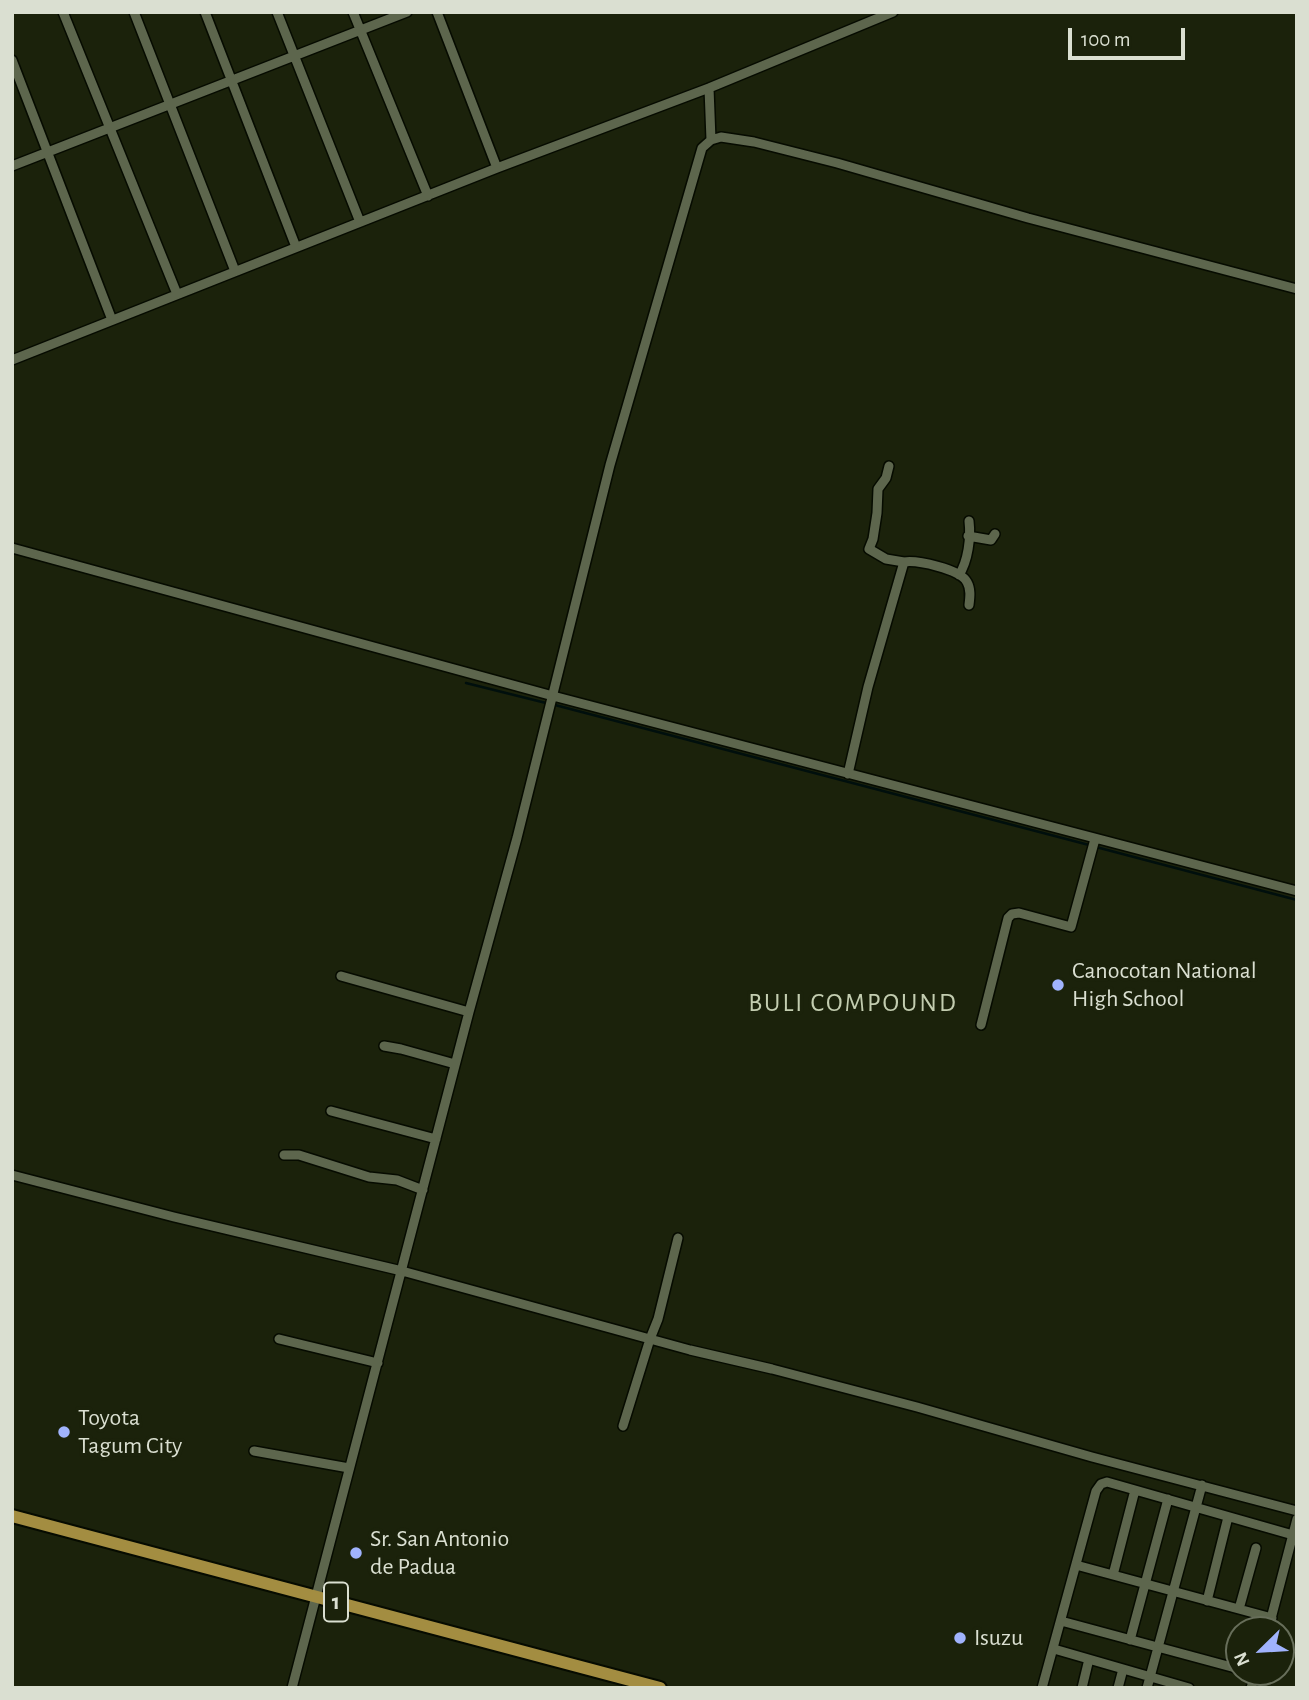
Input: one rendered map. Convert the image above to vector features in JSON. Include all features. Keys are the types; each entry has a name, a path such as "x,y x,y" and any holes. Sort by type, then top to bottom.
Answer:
{"highway":[{"name":"1","path":"12,1516 660,1688"}],"street":[{"path":"63,12 177,294"},
{"path":"134,12 235,271"},
{"path":"205,12 296,247"},
{"path":"277,12 360,222"},
{"path":"353,12 428,196"},
{"path":"12,166 407,12"},
{"path":"437,12 497,168"},
{"path":"12,360 497,168 709,88 893,12"},
{"path":"12,60 112,320"},
{"path":"709,88 711,140"},
{"path":"292,1688 553,696 613,454 702,148 711,140 721,137 754,142 1297,289"},
{"path":"888,466 886,478 878,489 877,513 869,549 886,559 904,562 915,560 960,575 969,587 969,605"},
{"path":"960,575 964,567 969,521"},
{"path":"968,536 991,540 995,534"},
{"path":"12,548 553,696 1297,891"},
{"path":"848,774 868,687 904,562"},
{"path":"981,1025 1008,918 1019,913 1071,927 1095,839"},
{"path":"341,976 469,1012"},
{"path":"384,1046 455,1064"},
{"path":"331,1111 436,1139"},
{"path":"284,1155 299,1155 369,1177 397,1180 423,1190"},
{"path":"12,1175 402,1271 1297,1511"},
{"path":"624,1426 658,1320 678,1238"},
{"path":"279,1339 378,1363"},
{"path":"254,1451 349,1468"},
{"path":"1042,1688 1098,1487 1107,1482 1293,1535"},
{"path":"1147,1688 1202,1485"},
{"path":"1113,1575 1135,1490"},
{"path":"1130,1640 1168,1499"},
{"path":"1207,1601 1228,1517"},
{"path":"1273,1616 1297,1519"},
{"path":"1239,1609 1256,1548"},
{"path":"1076,1565 1265,1616"},
{"path":"1061,1621 1225,1665"},
{"path":"1054,1649 1185,1687"},
{"path":"1082,1688 1089,1659"},
{"path":"1118,1688 1123,1669"}],"waterway":[{"path":"466,683 546,703"},
{"path":"555,705 1089,845"},
{"path":"1096,847 1297,900"}],"place":[{"name":"Canocotan National High School","path":"1058,985"},
{"name":"Toyota Tagum City","path":"64,1432"},
{"name":"Sr. San Antonio de Padua","path":"356,1553"},
{"name":"Isuzu","path":"960,1638"}],"district":[{"name":"BULI COMPOUND","path":"853,1003"}]}
